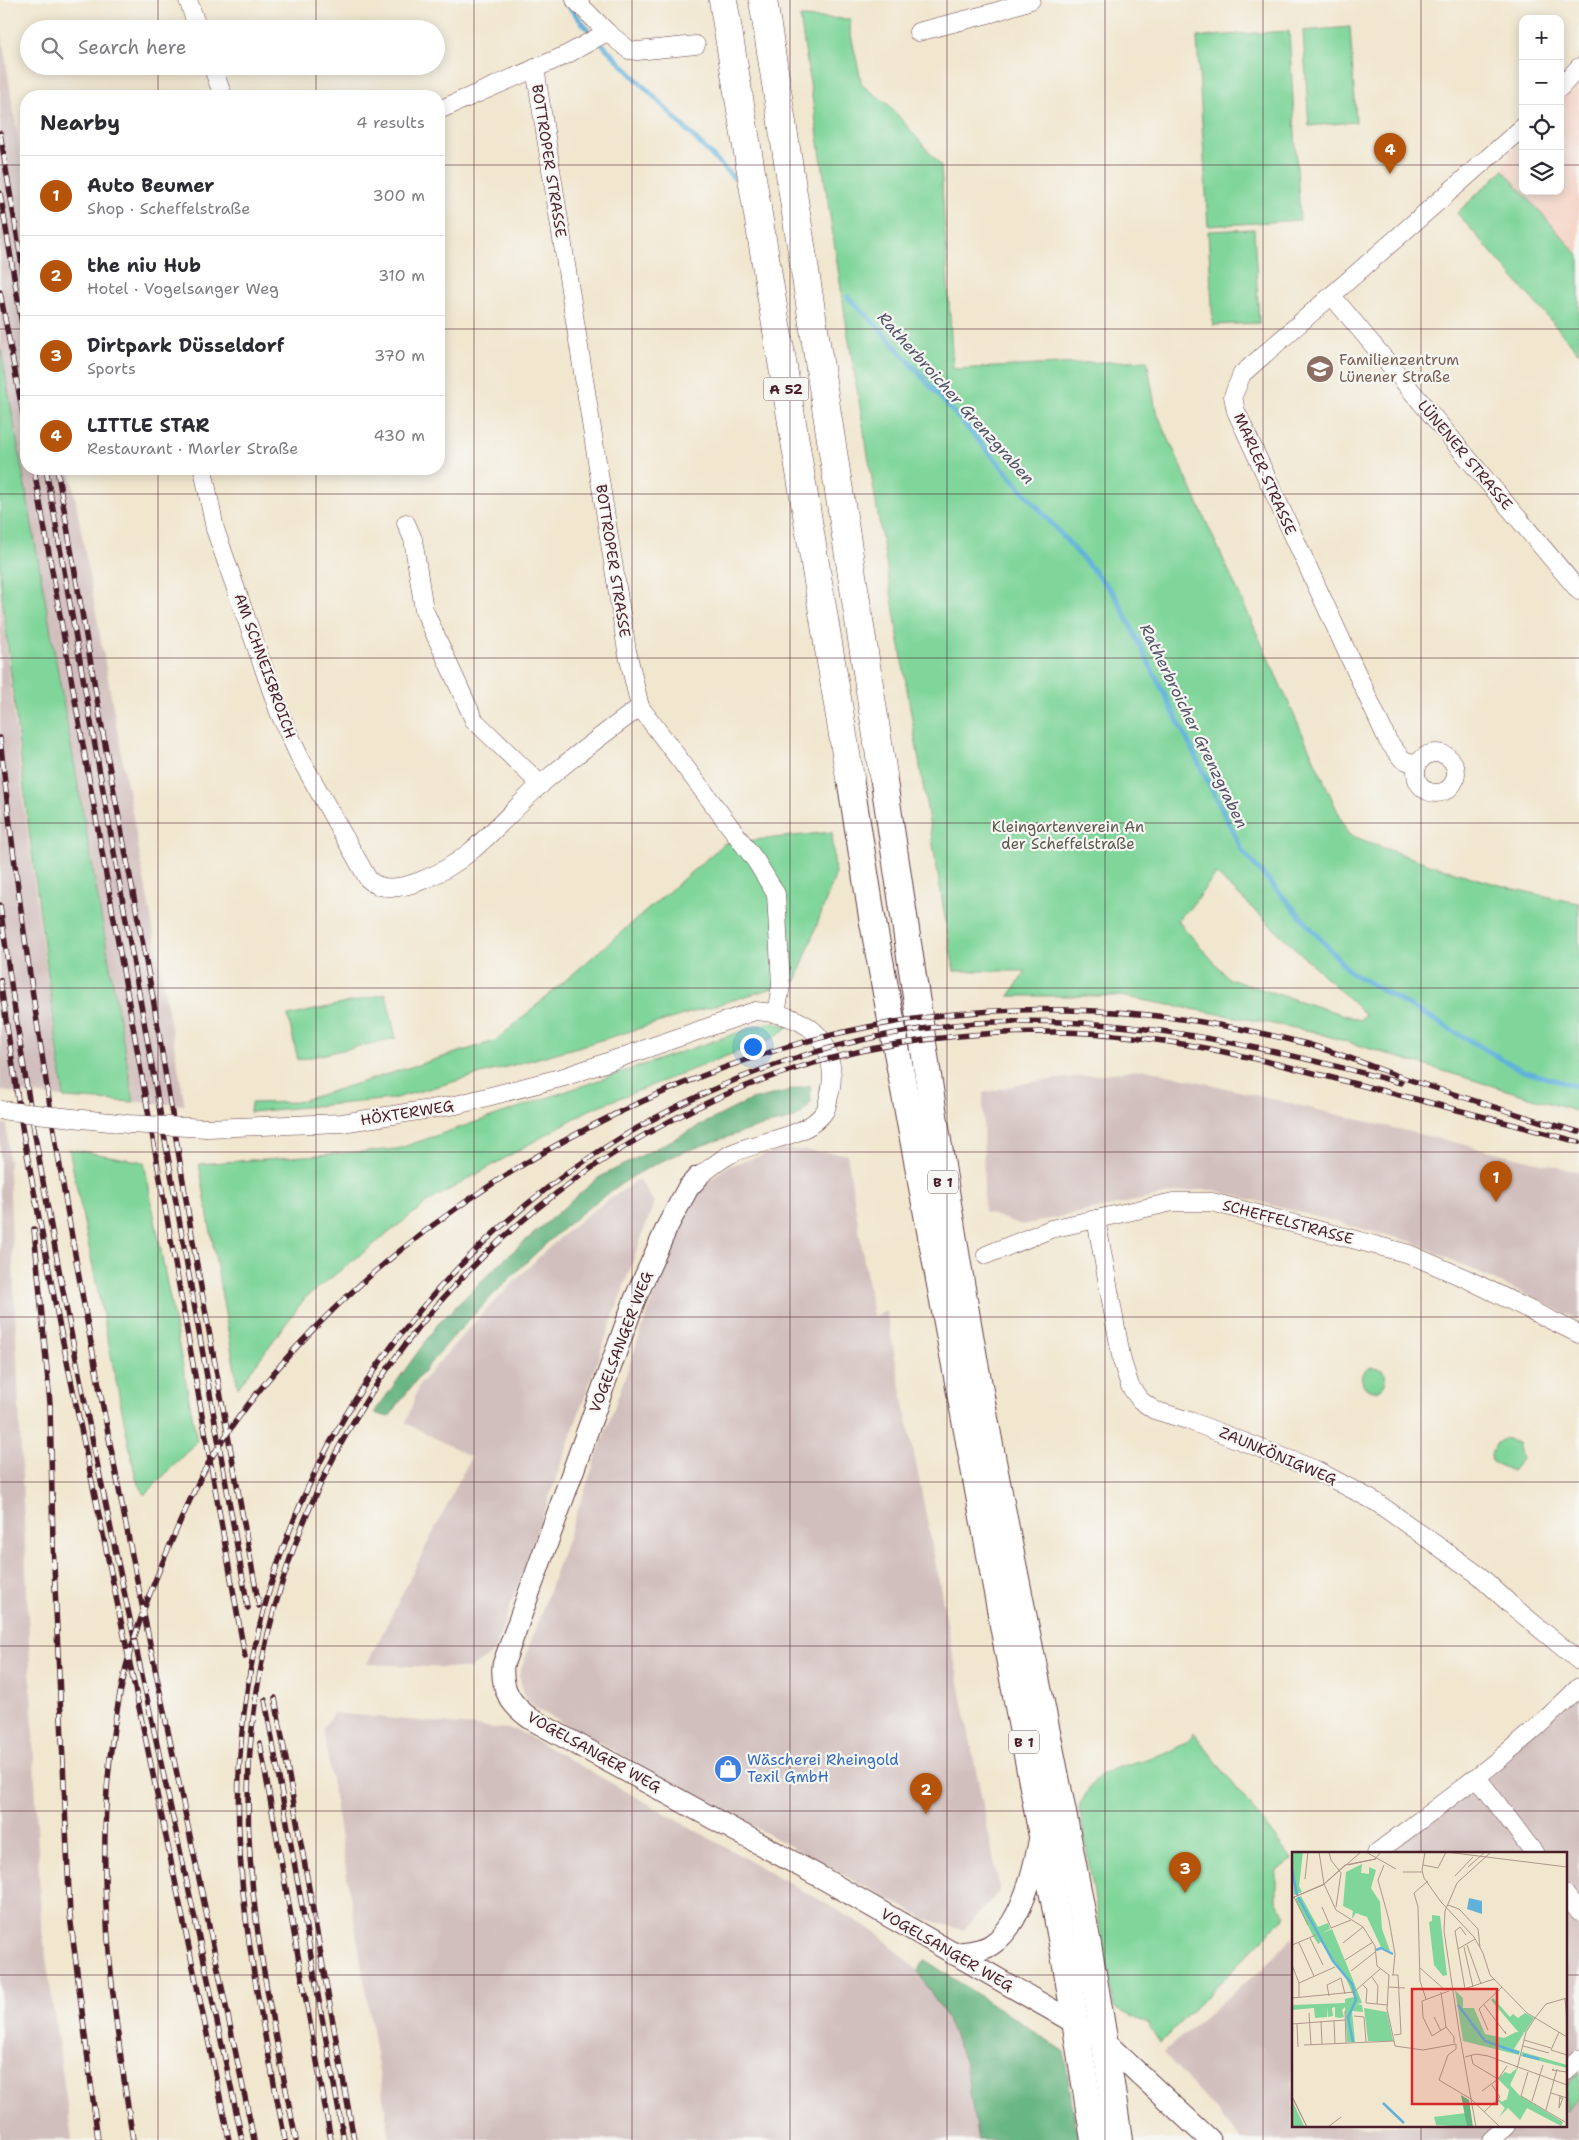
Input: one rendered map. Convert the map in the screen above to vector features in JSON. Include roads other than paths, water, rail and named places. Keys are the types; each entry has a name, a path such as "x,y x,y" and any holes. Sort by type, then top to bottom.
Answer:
{"highway":[{"name":"A 52","path":"723,0 850,778"},
{"name":"A 52","path":"763,0 883,775"}],"main road":[{"name":"B 1","path":"883,775 942,1178 992,1456 1059,1788 1104,2041 1119,2140"},
{"name":"B 1","path":"850,778 874,927 1041,1831 1094,2140"}],"street":[{"path":"188,0 195,20"},
{"path":"575,0 607,32 629,50 637,51 696,45"},
{"path":"918,32 991,6 1030,0"},
{"path":"445,107 566,55 607,32"},
{"path":"1564,84 1579,67"},
{"name":"BOTTROPER STRASSE","path":"535,68 627,651 640,707 756,861 776,894 781,986 776,1013"},
{"path":"216,75 222,90"},
{"name":"MARLER STRASSE","path":"1417,765 1402,759 1388,741 1236,411 1233,396 1242,374 1519,132"},
{"name":"LÜNENER STRASSE","path":"1332,296 1579,591"},
{"name":"AM SCHNEISBROICH","path":"204,475 215,529 279,712 304,766 368,879 375,886 390,889 407,886 469,853 541,785"},
{"path":"406,523 413,539 424,610 474,720 541,785 588,745 640,707"},
{"name":"HÖXTERWEG","path":"0,1110 128,1124 208,1128 342,1123 456,1105 564,1077 755,1011 776,1013 799,1022"},
{"name":"VOGELSANGER WEG","path":"799,1022 815,1032 830,1056 832,1087 825,1111 811,1124 785,1136 729,1154 698,1177 688,1188 668,1225 635,1299 503,1665 502,1679 506,1692 517,1709 531,1718 816,1875 1104,2041 1204,2137"},
{"name":"SCHEFFELSTRASSE","path":"986,1255 1051,1229 1173,1202 1212,1202 1409,1254 1467,1279 1579,1334"},
{"name":"ZAUNKÖNIGWEG","path":"1096,1219 1122,1361 1130,1386 1140,1400 1154,1410 1198,1423 1314,1469 1376,1502 1480,1576 1510,1604 1579,1661"},
{"path":"1378,1852 1477,1777 1552,1714 1579,1687"},
{"path":"1477,1777 1533,1852"},
{"path":"953,1954 970,1952 990,1946 1009,1925 1023,1900 1031,1878 1041,1831"},
{"path":"1566,1895 1579,1912"},
{"path":"1566,2071 1579,2059"},
{"path":"1491,2140 1505,2128"}],"waterway":[{"path":"563,0 587,28"},
{"path":"603,45 733,177"},
{"name":"Ratherbroicher Grenzgraben","path":"848,297 880,329 1115,595 1243,852 1350,972 1523,1071 1579,1087"}],"railway":[{"path":"0,133 20,253"},
{"path":"0,193 20,312"},
{"path":"0,292 20,398"},
{"path":"35,475 245,1657"},
{"path":"47,475 248,1608"},
{"path":"58,475 104,739 153,998 195,1254 259,1606"},
{"path":"0,738 22,915 77,1267 144,1617 254,2140"},
{"path":"0,905 23,1061 49,1216 78,1370 242,2140"},
{"path":"0,980 23,1133 59,1323 229,2140"},
{"path":"133,2140 116,2022 110,1963 106,1904 105,1844 107,1785 114,1726 126,1667 137,1630 180,1522 215,1452 272,1375 339,1304 416,1238 500,1179 589,1127 682,1084 775,1050 868,1027 966,1013 1016,1010 1096,1011 1157,1016 1248,1030 1343,1055 1401,1077 1549,1124"},
{"path":"285,2140 249,1942 239,1842 238,1792 241,1742 266,1602 315,1471 387,1353 477,1249 584,1162 704,1093 836,1046 976,1023 1030,1021 1084,1023 1190,1035 1243,1045 1401,1083"},
{"path":"296,2140 260,1946 249,1849 248,1799 250,1750 268,1636 301,1528 350,1427 413,1334 488,1252 574,1180 671,1121 776,1075 810,1064 880,1047 951,1037 1023,1032 1096,1033 1207,1048 1579,1142"},
{"path":"1543,1122 1579,1132"},
{"path":"34,1229 50,1403 53,1543 70,1915 98,2140"},
{"path":"275,1698 354,2140"},
{"path":"265,1700 344,2140"},
{"path":"260,1743 331,2140"}],"place":[{"name":"LITTLE STAR","path":"1390,174"},
{"name":"Familienzentrum Lünener Straße","path":"1320,369"},
{"name":"Auto Beumer","path":"1496,1202"},
{"name":"Wäscherei Rheingold Texil GmbH","path":"728,1769"},
{"name":"the niu Hub","path":"926,1814"},
{"name":"Dirtpark Düsseldorf","path":"1185,1893"}],"park label":[{"name":"Kleingartenverein An der Scheffelstraße","path":"1068,836"}]}
